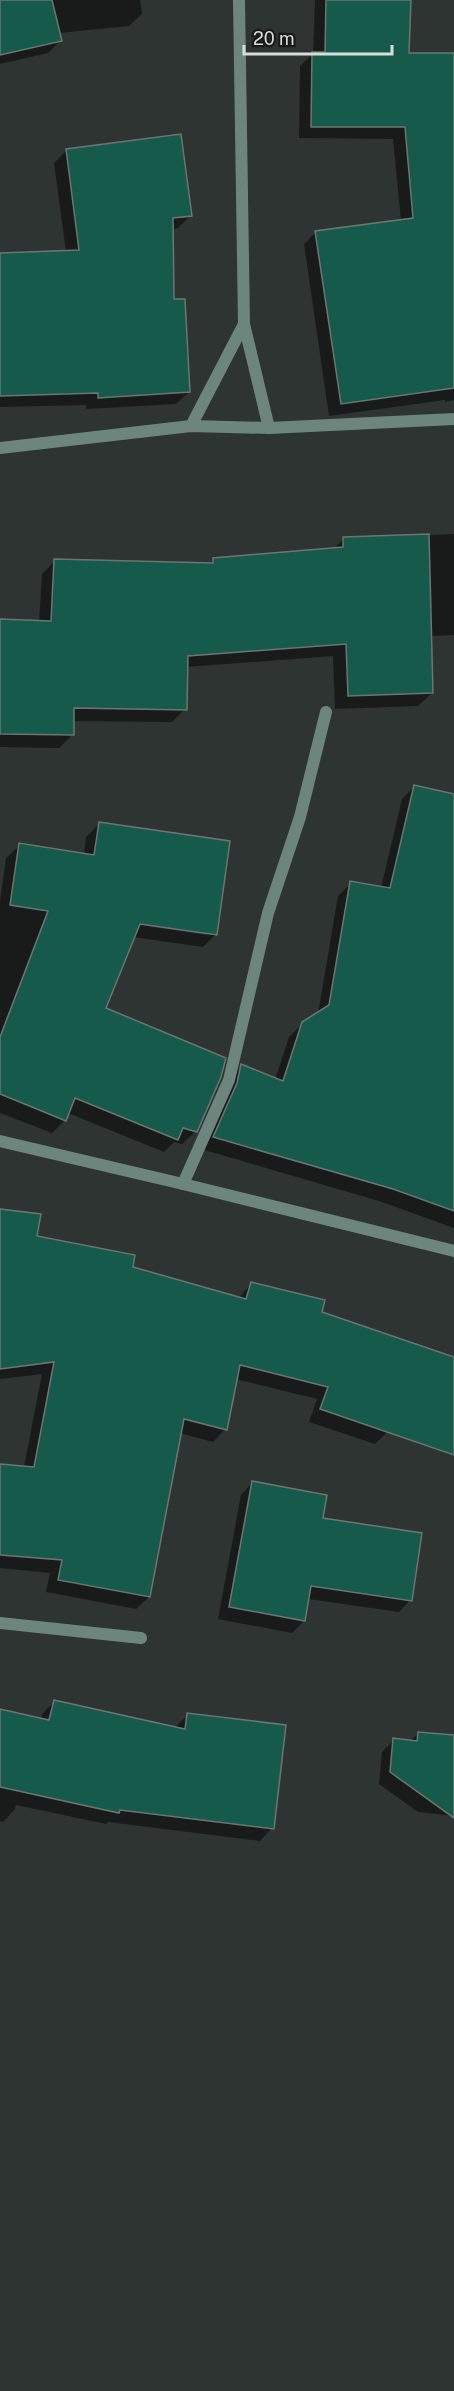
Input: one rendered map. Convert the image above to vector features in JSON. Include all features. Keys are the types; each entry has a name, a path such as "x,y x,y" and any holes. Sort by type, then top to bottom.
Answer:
{"street":[{"path":"239,0 244,324 269,428"},
{"path":"191,426 244,324"},
{"path":"0,448 191,426 269,428 454,419"},
{"path":"183,1184 229,1080 268,913 300,817 326,712"},
{"path":"0,1141 454,1251"},
{"path":"0,1623 141,1638"}],"building":[{"path":"0,0 52,0 62,41 0,55"},
{"path":"326,0 411,0 409,53 454,53 454,388 341,404 315,231 413,218 405,127 311,127 312,52 325,52"},
{"path":"181,134 192,216 173,218 174,299 185,299 190,392 98,398 98,393 0,396 0,253 79,250 66,149"},
{"path":"429,534 433,693 348,696 346,644 188,656 187,710 74,708 74,735 0,734 0,619 51,621 54,559 213,563 213,558 343,547 343,537"},
{"path":"414,785 454,794 454,1211 393,1189 213,1137 237,1083 241,1064 283,1081 302,1022 329,1005 350,881 390,888"},
{"path":"99,822 230,841 217,935 140,924 106,1008 226,1058 221,1077 197,1132 183,1128 178,1140 75,1098 66,1121 0,1094 0,1037 48,911 10,905 19,843 94,855"},
{"path":"0,1209 41,1214 37,1236 135,1255 133,1267 246,1299 251,1282 325,1300 322,1312 454,1357 454,1455 320,1409 328,1387 240,1365 227,1430 184,1419 150,1597 58,1580 62,1560 0,1555 0,1464 34,1467 54,1362 0,1369"},
{"path":"252,1481 327,1495 323,1518 422,1533 412,1601 311,1586 305,1621 229,1607"},
{"path":"54,1700 185,1729 187,1713 286,1725 274,1829 120,1810 119,1813 0,1787 0,1709 49,1720"},
{"path":"418,1732 454,1735 454,1818 390,1772 393,1738 417,1741"}]}
